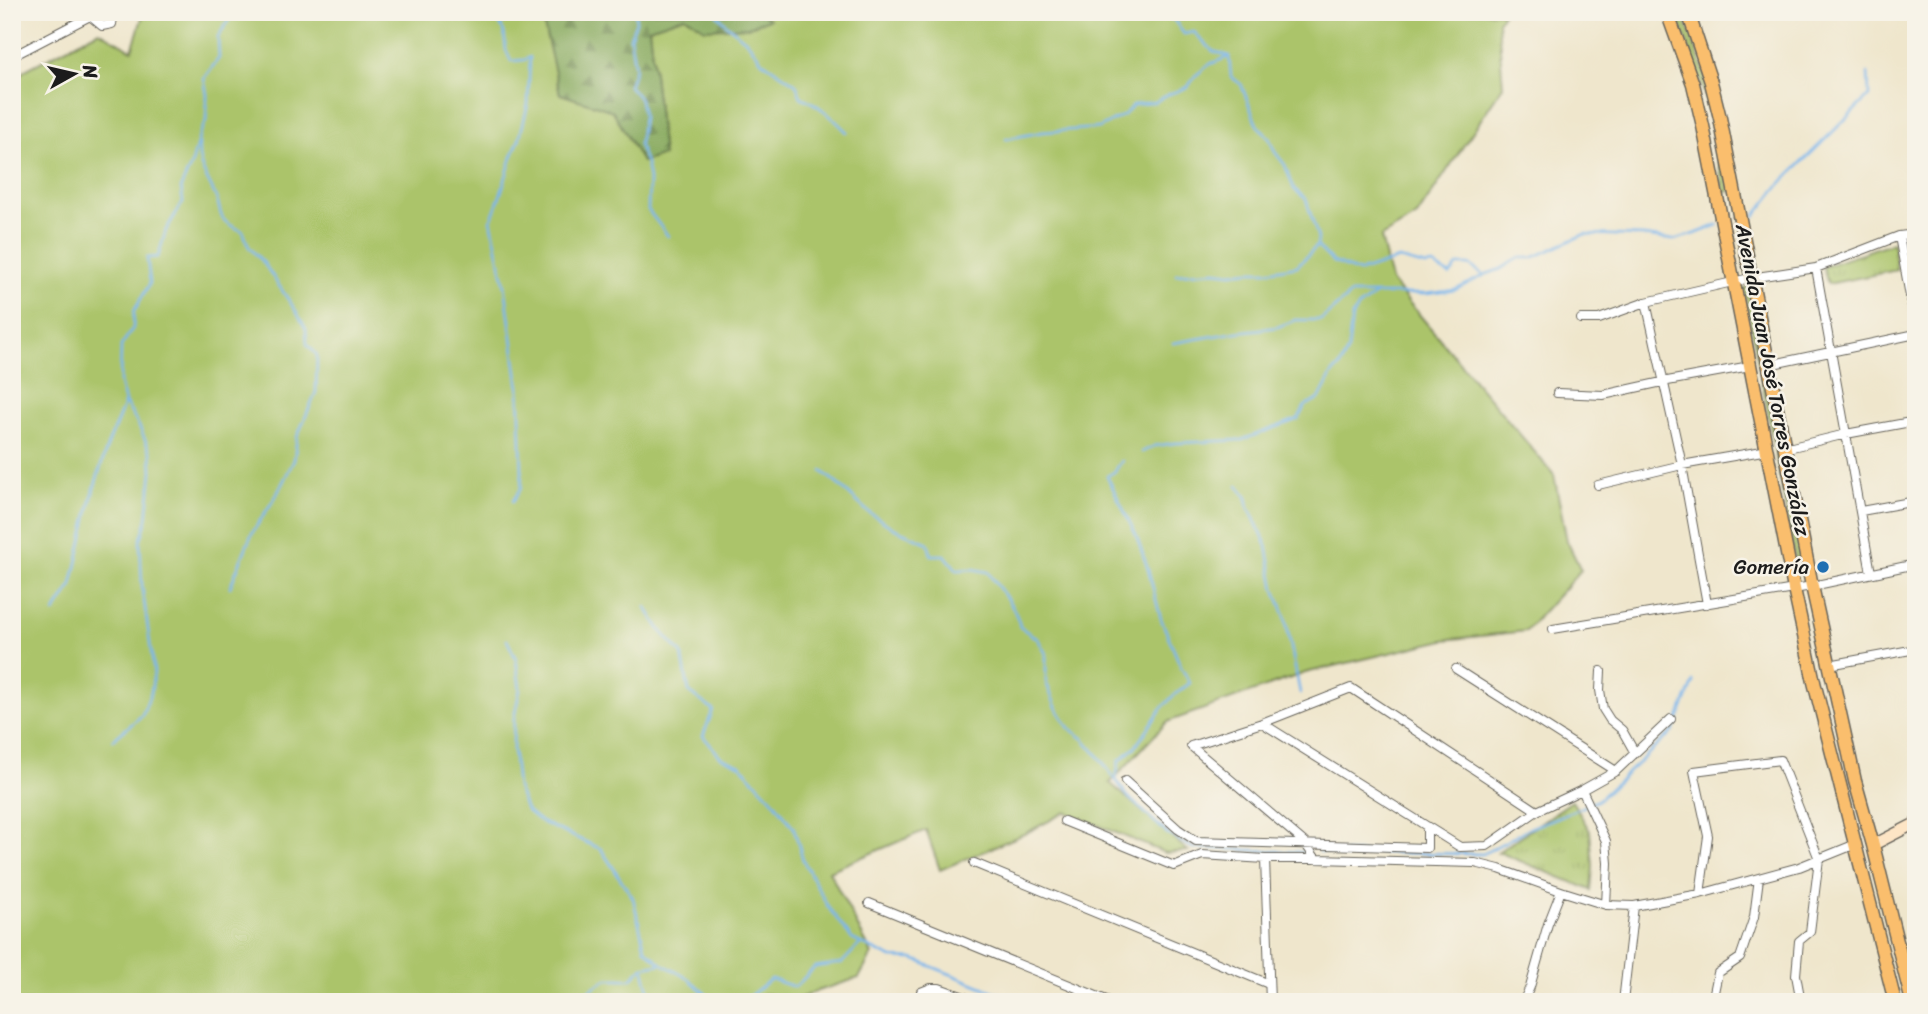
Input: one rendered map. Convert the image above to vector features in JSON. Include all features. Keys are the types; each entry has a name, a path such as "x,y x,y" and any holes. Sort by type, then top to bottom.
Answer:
{"main road":[{"name":"Avenida Juan José Torres González","path":"1667,12 1693,84 1703,125 1814,682 1895,1002"},
{"name":"Avenida Juan José Torres González","path":"1688,12 1714,94 1829,665 1855,781 1912,1002"},
{"path":"1725,240 1742,236"}],"street":[{"path":"13,56 90,16 102,26 112,24 114,12"},
{"path":"1581,318 1599,319 1646,302 1733,281 1816,268 1899,236 1916,234"},
{"path":"1899,236 1916,329"},
{"path":"1816,268 1871,573"},
{"path":"1646,302 1682,465 1707,604"},
{"path":"1768,365 1916,334"},
{"path":"1557,393 1603,395 1750,366"},
{"path":"1784,449 1916,421"},
{"path":"1598,485 1682,465 1768,450"},
{"path":"1861,511 1916,501"},
{"path":"1553,629 1812,586 1916,564"},
{"path":"1829,665 1916,649"},
{"path":"1456,670 1616,771"},
{"path":"1601,671 1603,709 1610,720 1622,730 1635,753"},
{"path":"1317,859 1306,844 1191,746 1262,723 1351,688 1537,811"},
{"path":"1262,723 1460,848 1487,846 1537,811 1616,771 1671,719"},
{"path":"1700,894 1708,836 1694,771 1780,760 1819,859 1810,932 1799,941 1796,975 1801,1002"},
{"path":"1125,781 1178,830 1196,841 1427,848 1427,828"},
{"path":"1583,790 1606,841 1608,863 1605,905"},
{"path":"1064,821 1174,866 1202,855 1265,859 1475,863 1605,905 1634,906 1700,894 1759,878 1856,844"},
{"path":"1873,845 1916,823"},
{"path":"1265,859 1270,1002"},
{"path":"974,863 1269,984"},
{"path":"1712,1002 1718,973 1740,958 1754,917 1759,878"},
{"path":"1524,1002 1561,891"},
{"path":"869,903 1111,1002"},
{"path":"1623,1002 1634,906"},
{"path":"924,1002 921,992 939,988 978,1002"}],"green space":[{"path":"144,12 539,12 560,93 613,111 663,155 649,28 685,16 769,19 759,12 1504,12 1498,22 1503,86 1417,216 1381,237 1391,281 1554,475 1567,541 1581,570 1526,631 1444,640 1305,673 1167,722 1110,783 1188,851 1165,853 1066,812 1024,834 940,870 926,830 829,871 872,954 859,978 798,999 764,994 764,1002 12,1002 12,83 25,70 99,31 132,50"},
{"path":"539,12 759,12 769,19 749,27 705,29 685,16 649,28 663,155 642,162 613,111 560,94"},
{"path":"1676,12 1682,12 1703,68 1731,191 1724,192 1708,107"},
{"path":"1893,242 1897,270 1828,284 1823,267"},
{"path":"1750,287 1802,557 1795,558 1744,288"},
{"path":"1572,801 1590,831 1593,866 1591,890 1498,852"}],"waterway":[{"path":"54,613 72,585 94,488 125,402 120,383 121,346 133,328 134,311 150,283 147,258 158,257 166,230 183,202 181,187 206,121 207,95 204,78 219,58 218,37 234,12"},
{"path":"494,12 504,32 506,50 511,61 530,57 528,104 519,140 491,220 505,286 519,388 522,472 521,488 513,501"},
{"path":"635,12 636,22 630,37 635,68 629,86 640,99 643,117 639,145 649,179 648,210 668,236"},
{"path":"715,12 749,43 762,61 796,84 801,97 831,116 847,132"},
{"path":"1154,12 1174,20 1184,34 1194,32 1213,51 1229,56 1231,77 1241,84 1257,125 1269,138 1285,165 1294,189 1306,199 1318,238 1317,246 1333,262 1359,272 1399,259 1426,266 1433,265 1450,275 1458,265 1469,265 1484,275 1501,269 1518,258 1532,258 1585,234 1673,240 1718,225"},
{"path":"1006,139 1042,132 1099,128 1124,115 1133,105 1155,102 1188,87 1195,76 1210,64 1228,57"},
{"path":"1755,216 1782,182 1869,96 1868,73"},
{"path":"199,143 201,166 217,200 222,218 243,231 249,247 263,262 296,311 306,329 307,344 317,355 316,392 297,437 294,460 276,496 252,533 230,587"},
{"path":"1176,274 1267,271 1297,266 1317,246"},
{"path":"1173,343 1278,327 1295,320 1321,320 1351,294 1426,294 1455,290 1483,276"},
{"path":"1142,452 1154,446 1175,443 1242,440 1298,419 1305,406 1319,399 1332,374 1340,366 1348,350 1352,316 1376,294"},
{"path":"113,740 142,715 151,692 154,672 142,586 140,542 147,519 151,453 125,403"},
{"path":"1116,779 1119,761 1136,746 1162,708 1190,683 1161,619 1136,535 1107,476 1114,472 1122,461"},
{"path":"822,471 867,511 893,528 928,543 931,555 945,555 957,570 988,572 1011,605 1020,627 1038,639 1046,654 1046,682 1056,707 1069,728 1084,739 1129,798 1168,834 1193,848 1304,852"},
{"path":"1238,485 1247,498 1267,546 1275,589 1285,616 1300,693"},
{"path":"646,607 661,631 682,654 689,692 713,710 703,736 721,757 740,765 773,800 794,828 803,860 828,907 852,939 892,958 913,959 1020,1002"},
{"path":"507,640 516,659 520,689 514,718 513,748 517,787 526,810 541,822 601,849 633,898 645,949 661,963 689,979 715,1002"},
{"path":"1591,803 1598,800 1673,731 1694,682"},
{"path":"1320,852 1483,854 1530,828 1585,806"},
{"path":"742,1002 771,979 795,987 815,967 842,963 860,944"},
{"path":"570,1002 607,979 631,979 643,967 660,964"},
{"path":"643,967 650,994 644,1002"}],"place":[{"name":"Gomería","path":"1823,567"}]}
